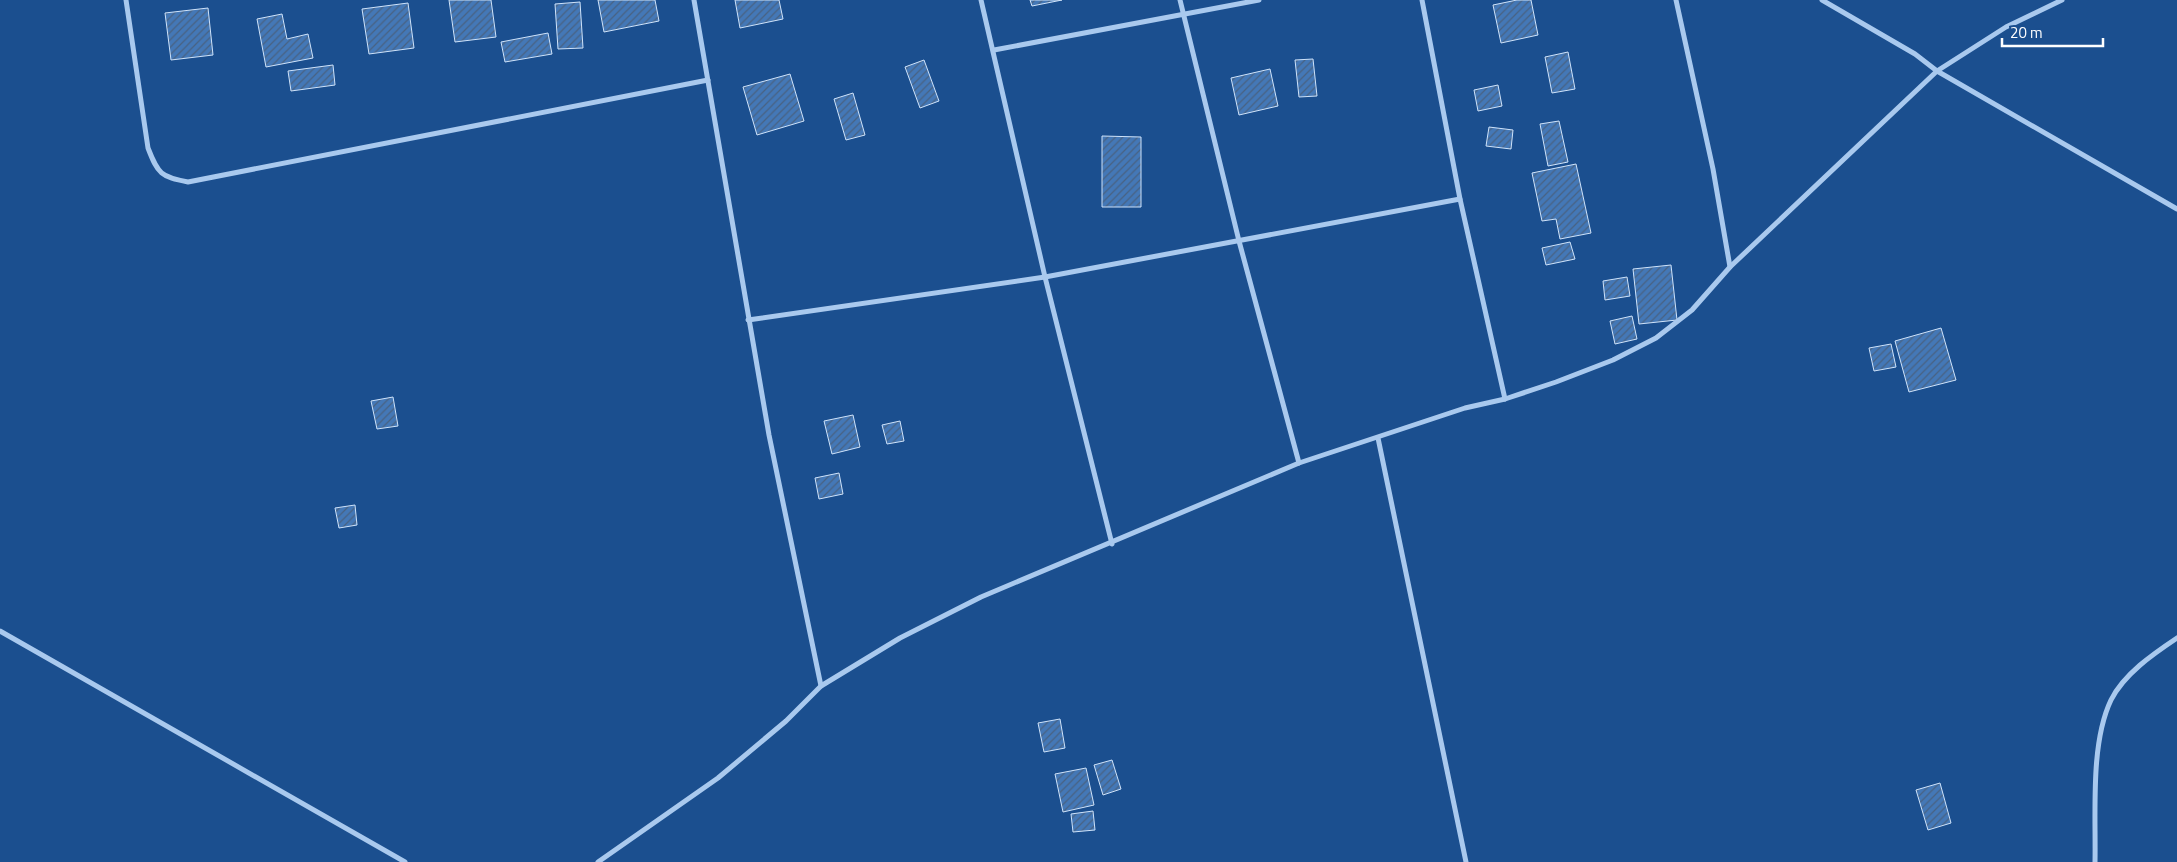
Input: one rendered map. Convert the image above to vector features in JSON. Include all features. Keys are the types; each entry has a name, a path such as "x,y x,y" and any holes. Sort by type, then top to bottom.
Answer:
{"street":[{"path":"126,0 148,148 154,164 161,174 188,182 708,80"},
{"path":"694,0 769,435 822,686"},
{"path":"981,0 1045,277 1112,544"},
{"path":"1180,0 1239,241 1300,464"},
{"path":"994,50 1259,0"},
{"path":"1422,0 1460,199 1505,399"},
{"path":"1676,0 1713,169 1730,267"},
{"path":"1822,0 1915,54 1937,71 2177,209"},
{"path":"598,862 718,778 786,720 822,686 900,638 981,597 1300,464 1465,408 1505,399 1613,360 1656,338 1692,310 1730,267 1937,71 2006,27 2062,0"},
{"path":"748,320 1045,277 1460,199"},
{"path":"1378,438 1466,862"},
{"path":"0,631 405,862"},
{"path":"2095,862 2097,757 2111,700 2135,670 2177,638"}],"building":[{"path":"449,0 491,0 496,37 455,42"},
{"path":"598,0 655,0 659,21 604,32"},
{"path":"735,0 779,0 783,19 740,28"},
{"path":"1030,0 1062,0 1032,6"},
{"path":"1517,0 1531,0 1538,35 1501,43 1493,5"},
{"path":"580,2 583,48 558,49 555,4"},
{"path":"408,3 414,48 369,54 362,9"},
{"path":"208,8 213,55 171,60 165,13"},
{"path":"282,14 287,39 308,34 313,58 266,67 257,19"},
{"path":"548,33 552,54 505,62 501,42"},
{"path":"1568,52 1575,89 1552,93 1545,57"},
{"path":"1313,59 1317,96 1299,97 1295,60"},
{"path":"924,60 939,101 920,108 905,67"},
{"path":"333,65 335,85 291,91 288,71"},
{"path":"1270,69 1278,106 1239,115 1231,78"},
{"path":"790,74 804,121 757,135 743,87"},
{"path":"1498,85 1502,106 1478,111 1474,90"},
{"path":"853,93 865,135 846,140 834,99"},
{"path":"1559,121 1568,162 1548,166 1540,124"},
{"path":"1489,127 1513,130 1511,149 1486,146"},
{"path":"1102,136 1141,137 1141,207 1102,207"},
{"path":"1576,164 1591,233 1560,239 1556,219 1542,221 1532,173"},
{"path":"1570,242 1575,259 1546,265 1542,248"},
{"path":"1671,265 1677,320 1639,324 1633,269"},
{"path":"1627,277 1630,296 1605,300 1603,281"},
{"path":"1632,316 1637,339 1615,344 1610,321"},
{"path":"1941,328 1956,380 1909,392 1895,341"},
{"path":"1891,344 1896,367 1874,371 1869,348"},
{"path":"393,397 398,426 377,429 371,401"},
{"path":"853,415 860,447 832,454 824,421"},
{"path":"900,421 904,441 887,444 882,425"},
{"path":"839,473 843,494 819,499 815,478"},
{"path":"355,505 357,525 339,528 335,508"},
{"path":"1060,719 1065,748 1044,752 1038,723"},
{"path":"1112,760 1121,789 1103,795 1094,765"},
{"path":"1086,768 1094,805 1063,812 1055,774"},
{"path":"1940,783 1951,823 1928,830 1916,790"},
{"path":"1093,811 1095,830 1073,832 1071,814"}]}
